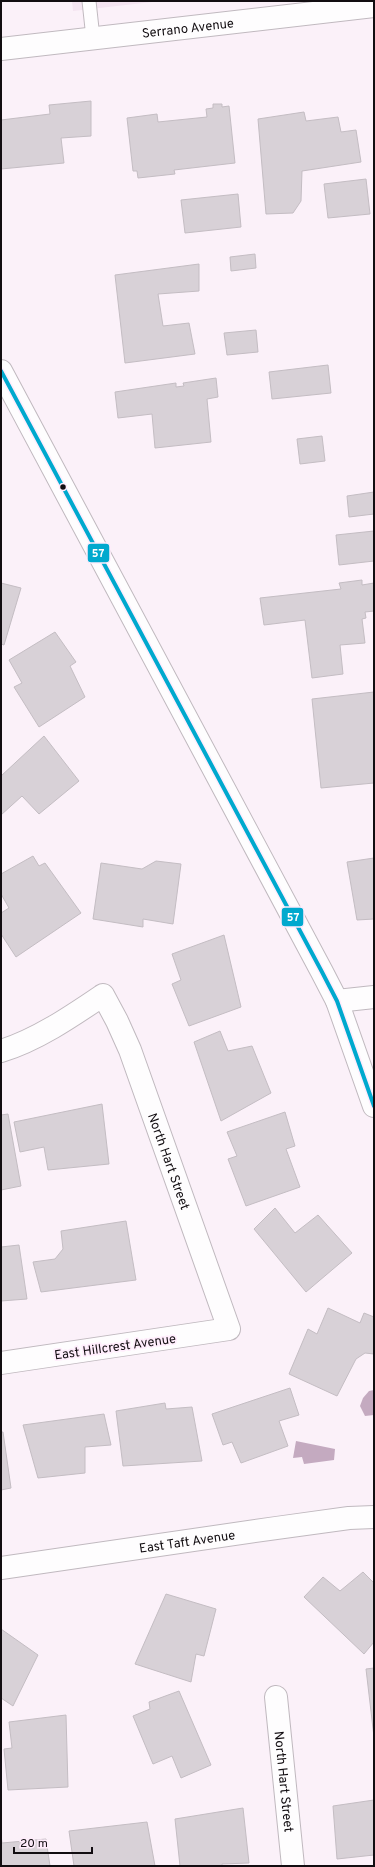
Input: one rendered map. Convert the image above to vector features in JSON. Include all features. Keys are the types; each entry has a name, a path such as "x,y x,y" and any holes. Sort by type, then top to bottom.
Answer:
{"street":[{"name":"Serrano Avenue","path":"1,49 374,6"},
{"path":"1,371 336,1001 374,1106"},
{"name":"North Hart Street","path":"1,1051 38,1035 72,1016 103,995 130,1050 229,1329"},
{"path":"336,1001 374,997"},
{"name":"East Hillcrest Avenue","path":"1,1362 229,1329"},
{"name":"East Taft Avenue","path":"1,1568 312,1523 349,1518 374,1517"},
{"name":"North Hart Street","path":"276,1697 293,1866"}],"lane":[{"path":"89,1 93,38"}],"shaded area":[{"path":"72,1 161,1 73,11"},
{"path":"374,1390 374,1415 365,1416 360,1406 363,1398 369,1391"},
{"path":"296,1441 335,1449 334,1460 304,1464 302,1457 293,1458"}],"building":[{"path":"91,101 91,136 61,138 64,163 1,169 1,120 50,114 49,105"},
{"path":"213,104 222,104 222,107 229,106 235,163 174,170 175,174 138,178 137,171 133,171 127,118 157,114 158,122 207,117 206,109 213,108"},
{"path":"304,112 306,121 338,117 341,132 356,130 361,162 302,171 301,201 293,213 266,214 258,119"},
{"path":"366,179 370,214 328,218 324,184"},
{"path":"238,194 241,227 185,233 181,200"},
{"path":"255,254 256,268 231,271 230,257"},
{"path":"199,264 199,291 158,294 163,326 189,323 195,354 125,363 115,275"},
{"path":"256,330 258,352 227,355 224,333"},
{"path":"328,365 331,393 272,399 269,372"},
{"path":"216,378 218,397 207,399 211,442 155,448 152,414 118,418 115,392 176,383 176,387 184,386 183,383"},
{"path":"322,436 325,461 300,464 297,439"},
{"path":"374,492 374,514 349,517 347,496"},
{"path":"374,531 374,561 339,565 336,535"},
{"path":"362,580 362,585 374,583 374,611 365,612 366,618 362,619 365,643 340,645 343,674 312,678 305,620 264,625 260,598 341,589 339,583"},
{"path":"1,583 21,588 4,645 1,644"},
{"path":"55,632 76,662 70,666 85,697 39,727 14,687 22,683 9,660"},
{"path":"374,692 374,783 321,788 312,699"},
{"path":"44,736 79,781 39,814 22,796 1,815 1,776"},
{"path":"33,856 39,866 45,863 81,913 16,957 1,934 1,913 9,908 1,894 1,874"},
{"path":"374,858 374,919 357,920 347,862"},
{"path":"156,861 181,864 173,924 143,919 143,927 93,919 101,863 142,869"},
{"path":"224,935 241,1007 189,1026 172,984 181,980 172,954"},
{"path":"220,1031 228,1051 252,1046 271,1093 221,1121 194,1042"},
{"path":"102,1104 109,1164 48,1170 44,1147 20,1152 14,1122"},
{"path":"285,1112 295,1146 286,1149 300,1187 246,1206 228,1159 237,1156 227,1132"},
{"path":"8,1114 21,1186 1,1190 1,1115"},
{"path":"275,1208 295,1233 318,1215 352,1253 306,1292 254,1229"},
{"path":"126,1221 136,1280 41,1292 33,1262 55,1259 63,1249 61,1231"},
{"path":"19,1245 27,1299 1,1301 1,1247"},
{"path":"328,1308 360,1323 364,1313 374,1317 374,1354 365,1353 356,1359 337,1396 289,1374 308,1329 317,1334"},
{"path":"290,1388 299,1415 279,1421 288,1446 241,1463 232,1442 223,1445 212,1414"},
{"path":"165,1403 166,1409 192,1407 202,1461 123,1466 116,1411"},
{"path":"104,1414 111,1445 85,1447 85,1473 38,1478 23,1425"},
{"path":"1,1432 3,1432 11,1488 1,1490"},
{"path":"363,1572 374,1583 374,1642 364,1654 304,1597 323,1577 340,1591"},
{"path":"166,1594 216,1609 204,1656 196,1654 191,1682 135,1664"},
{"path":"1,1629 38,1655 13,1706 1,1698"},
{"path":"374,1668 374,1737 366,1669"},
{"path":"179,1691 211,1765 181,1778 172,1756 153,1764 133,1716 150,1709 149,1702"},
{"path":"66,1715 68,1787 8,1790 4,1749 12,1748 9,1722"},
{"path":"374,1800 374,1855 337,1859 333,1806"},
{"path":"243,1808 249,1863 222,1864 222,1866 180,1866 175,1819"},
{"path":"147,1822 155,1866 74,1866 69,1831"},
{"path":"1,1835 2,1843 46,1839 50,1866 1,1866"}],"transit line":[{"name":"57","path":"1,371 337,1001 374,1106"}]}
